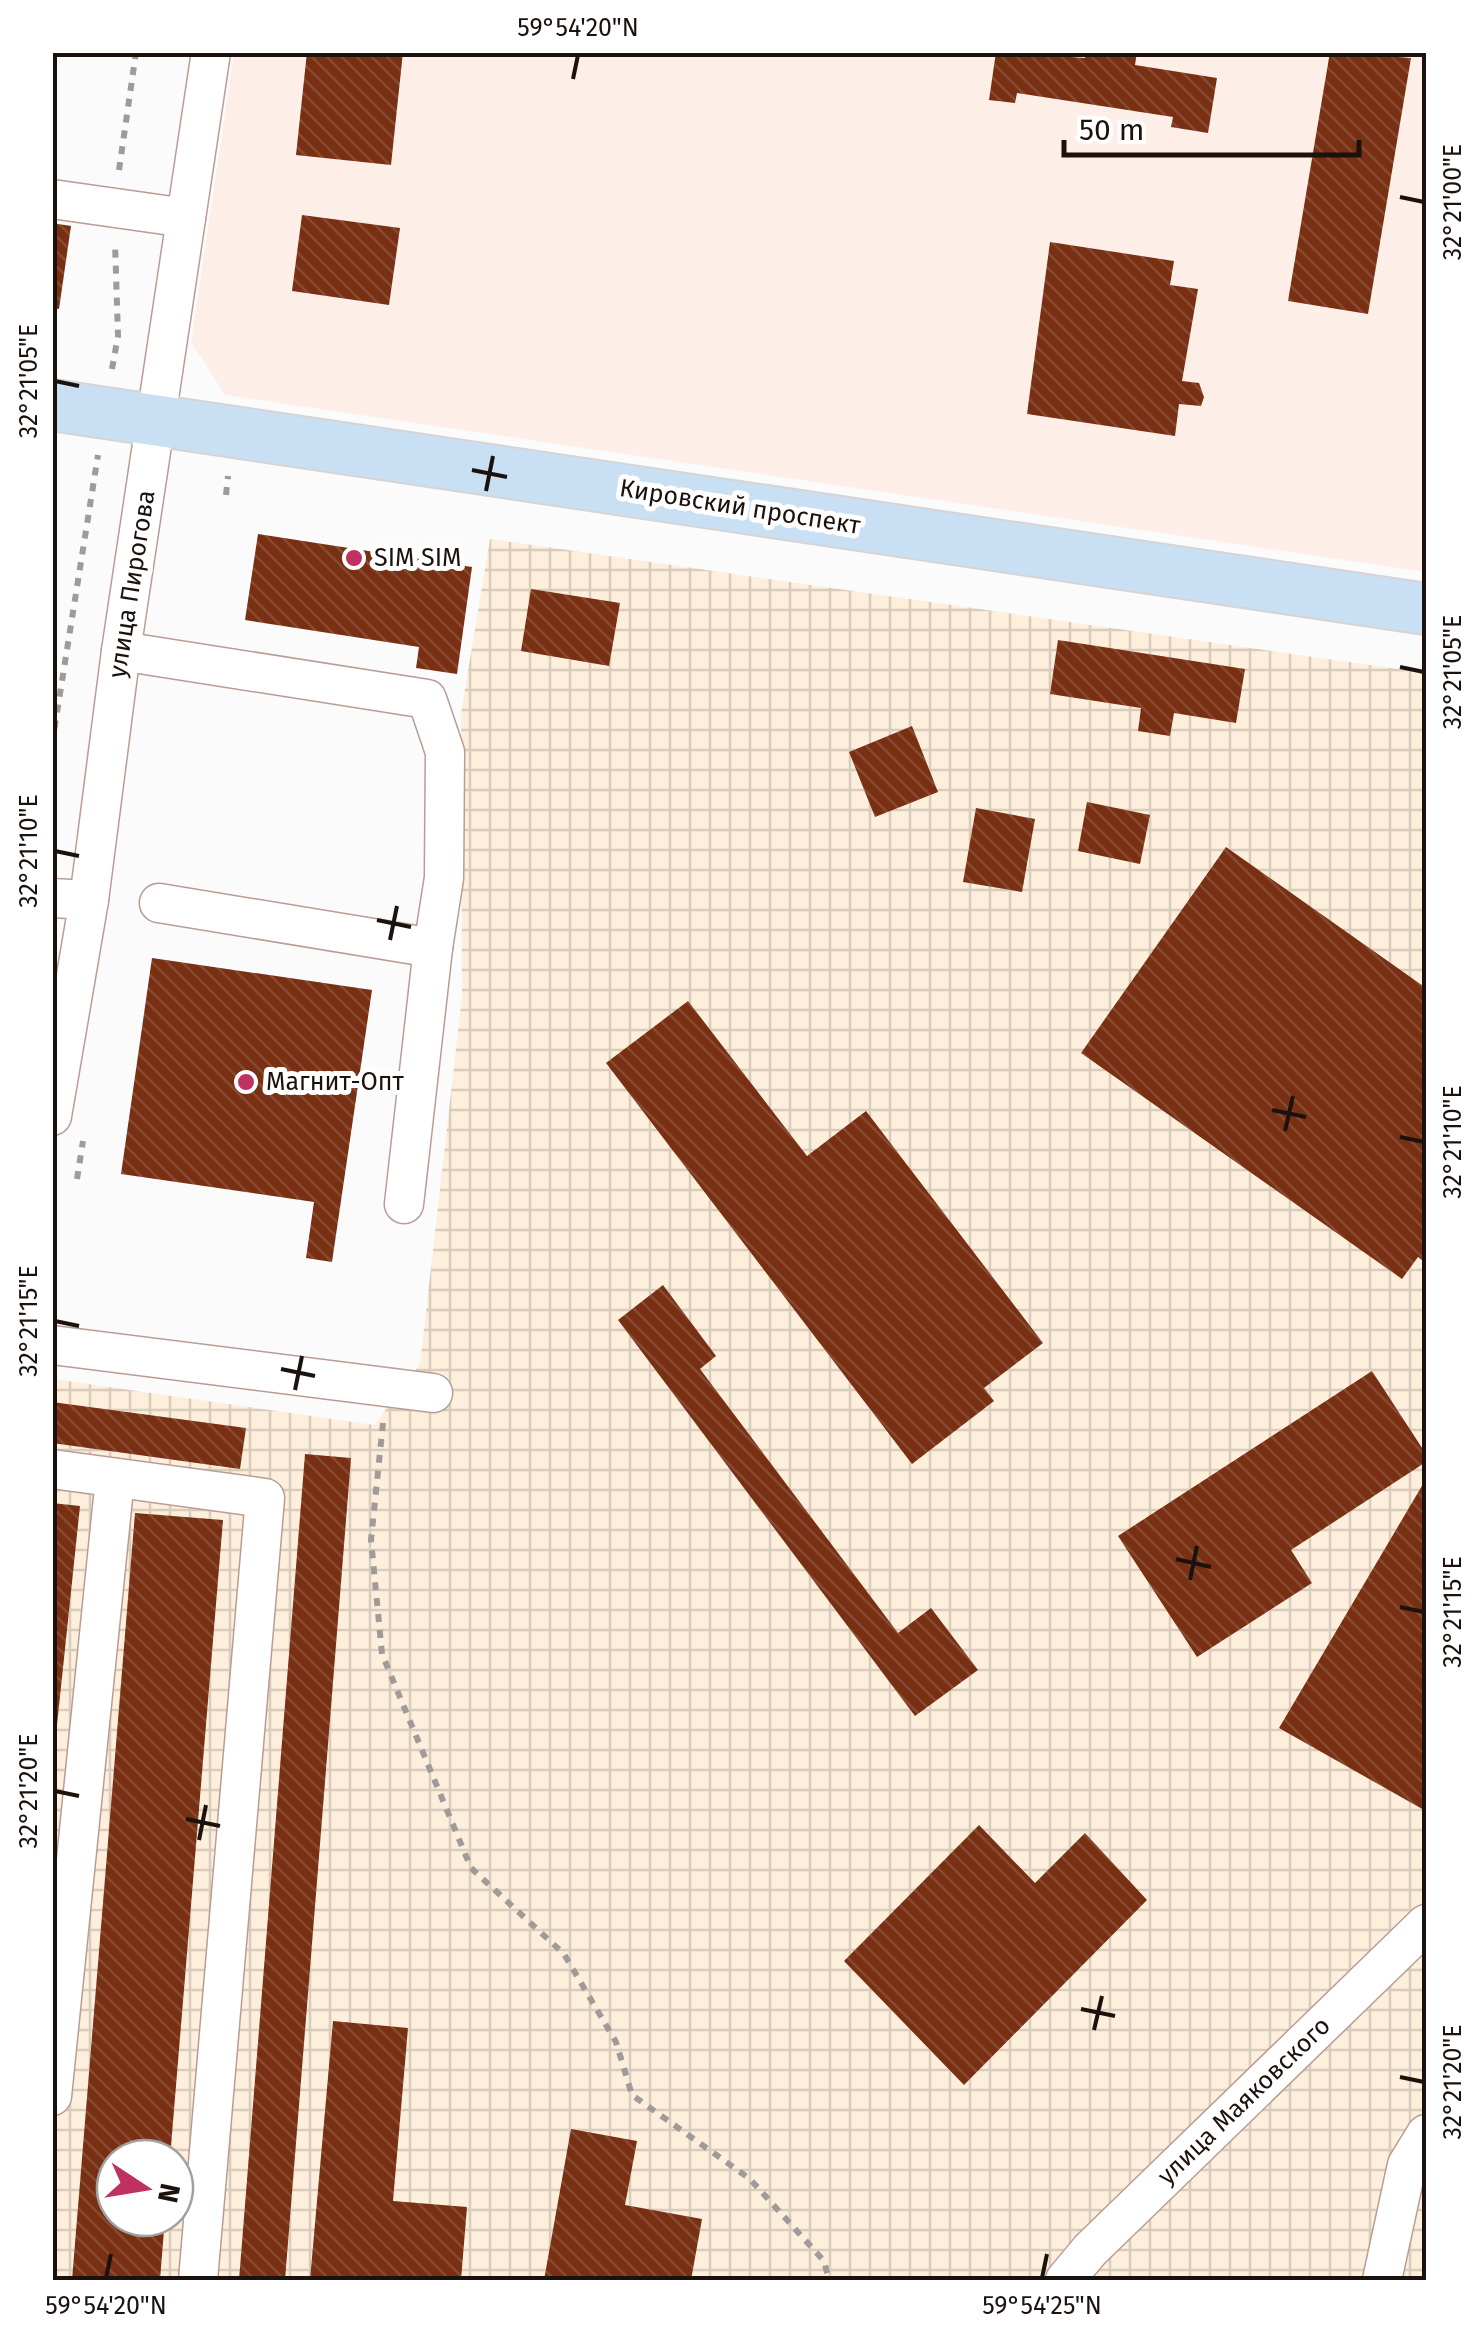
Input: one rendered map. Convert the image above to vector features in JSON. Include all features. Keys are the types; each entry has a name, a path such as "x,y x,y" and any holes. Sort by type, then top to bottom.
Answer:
{"main road":[{"name":"Кировский проспект","path":"52,405 1426,610"}],"street":[{"name":"улица Пирогова","path":"52,1116 71,899 120,650 211,52"},
{"path":"52,199 186,218"},
{"path":"120,650 427,699 445,752 444,878 432,948 404,1204"},
{"path":"159,903 432,948"},
{"path":"52,1345 433,1394"},
{"path":"52,1469 265,1498 198,2280"},
{"path":"52,2096 114,1478"},
{"name":"улица Маяковского","path":"1065,2280 1090,2250 1426,1924"},
{"path":"1382,2280 1407,2165 1426,2134"}],"path":[{"path":"52,744 118,336 114,208 136,52"},
{"path":"387,1388 371,1540 382,1654 471,1868 564,1954 616,2042 632,2094 750,2179 824,2261 828,2280"}],"shaded area":[{"path":"234,53 1426,53 1426,572 225,395 191,342"},
{"path":"490,539 1426,673 1426,2280 53,2280 53,1379 374,1425 420,1364 462,996 461,713"}],"building":[{"path":"307,52 403,52 391,165 296,155"},
{"path":"996,52 1085,58 1085,52 1137,52 1135,65 1217,78 1208,133 1171,127 1173,117 1017,93 1015,103 989,100"},
{"path":"1330,52 1411,58 1368,314 1288,301"},
{"path":"302,215 400,228 389,305 292,291"},
{"path":"52,223 71,226 59,309 52,308"},
{"path":"1050,242 1174,261 1170,285 1198,289 1182,381 1199,383 1204,397 1201,406 1179,404 1175,436 1027,414"},
{"path":"258,534 472,567 457,674 416,668 419,647 245,620"},
{"path":"531,589 620,603 609,666 521,651"},
{"path":"1058,640 1245,669 1236,723 1174,713 1170,736 1138,731 1141,708 1050,694"},
{"path":"912,726 938,792 875,817 849,752"},
{"path":"1087,802 1150,815 1140,864 1078,851"},
{"path":"976,808 1035,819 1022,892 963,882"},
{"path":"1226,847 1426,988 1426,1263 1418,1257 1402,1279 1081,1053"},
{"name":"Магнит-Опт","path":"152,958 372,990 332,1262 306,1258 314,1202 121,1174"},
{"path":"688,1001 807,1156 866,1111 1043,1343 984,1388 994,1401 912,1464 606,1063"},
{"path":"663,1285 716,1356 700,1369 898,1633 931,1608 978,1670 915,1716 618,1320"},
{"path":"1372,1371 1426,1454 1426,1462 1291,1550 1312,1583 1197,1657 1118,1536"},
{"path":"52,1402 246,1428 240,1469 52,1443"},
{"path":"305,1454 351,1458 285,2280 239,2280"},
{"path":"1426,1479 1426,1806 1424,1810 1279,1728"},
{"path":"52,1503 80,1506 55,1744 52,1744"},
{"path":"135,1513 223,1520 172,2138 95,2138 95,2238 163,2238 160,2280 72,2280"},
{"path":"979,1825 1035,1883 1085,1833 1147,1900 964,2085 844,1961"},
{"path":"333,2021 408,2028 393,2201 467,2207 461,2280 310,2280"},
{"path":"571,2129 637,2141 625,2205 702,2219 691,2280 544,2280"}],"place":[{"name":"SIM SIM","path":"354,558"},
{"name":"Магнит-Опт","path":"246,1082"}]}
